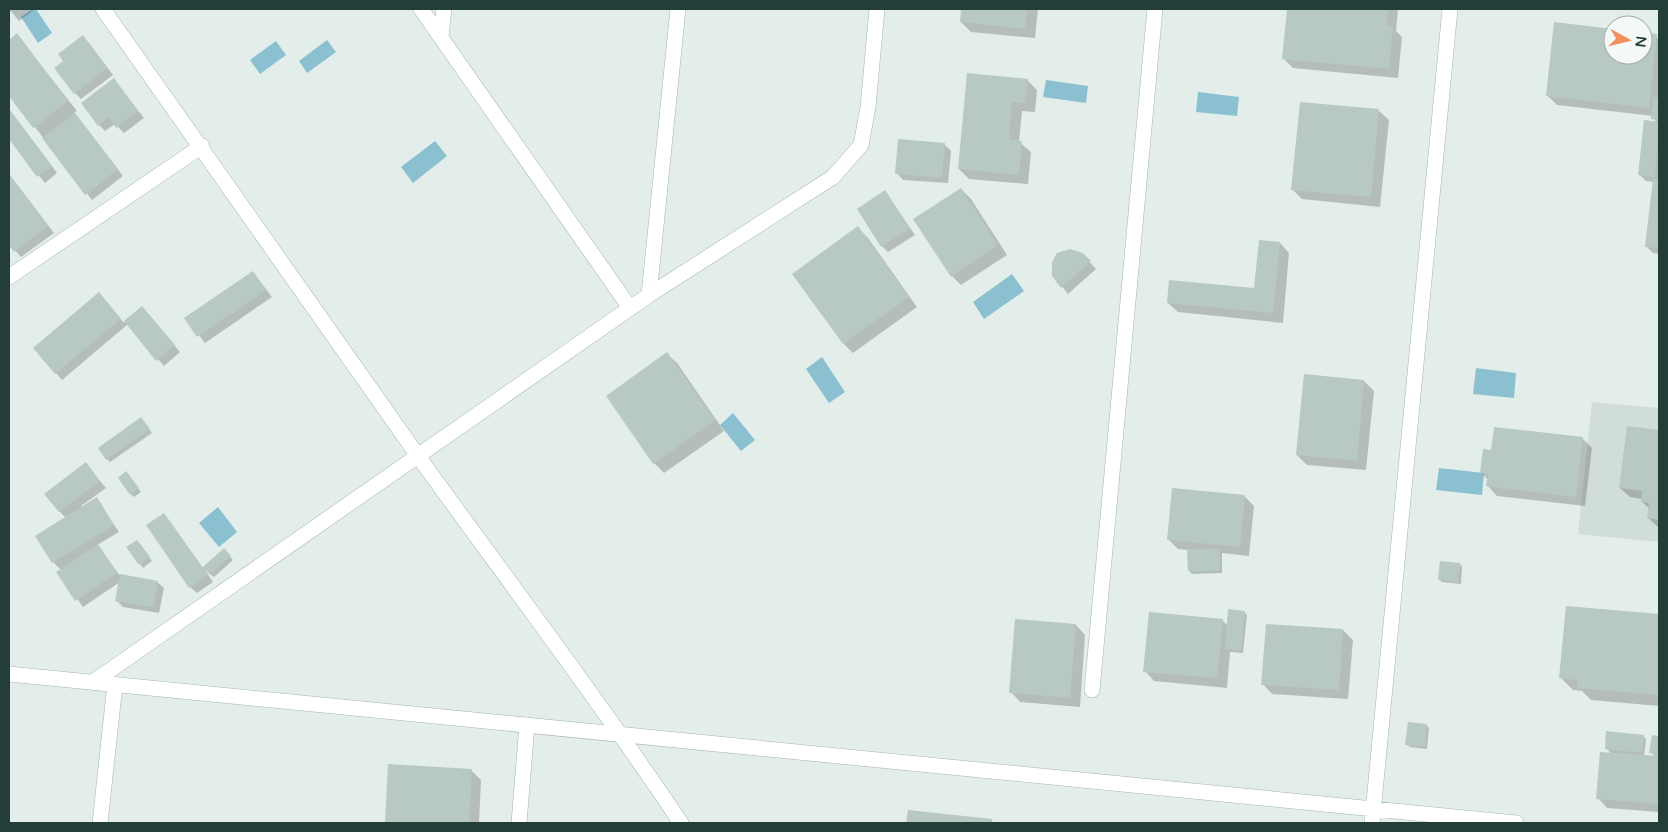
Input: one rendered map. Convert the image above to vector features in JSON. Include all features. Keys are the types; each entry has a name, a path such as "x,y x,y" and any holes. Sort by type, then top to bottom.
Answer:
{"street":[{"path":"103,9 202,146 418,455 622,735 681,823"},
{"path":"421,9 630,308"},
{"path":"441,37 444,9"},
{"path":"649,295 678,9"},
{"path":"93,682 649,295 832,177 861,145 868,107 877,9"},
{"path":"1092,690 1155,9"},
{"path":"1373,816 1450,9"},
{"path":"9,277 202,146"},
{"path":"9,674 528,725 1373,816 1516,823"},
{"path":"100,823 115,684"},
{"path":"519,823 528,725"}],"shaded area":[{"path":"1592,402 1659,408 1659,542 1578,534"}],"water":[{"path":"36,9 52,33 38,43 21,17"},
{"path":"327,40 336,52 307,73 299,61"},
{"path":"276,41 286,55 260,74 250,60"},
{"path":"1046,80 1088,86 1086,103 1043,97"},
{"path":"1198,92 1239,97 1237,116 1196,112"},
{"path":"435,141 447,156 413,183 401,167"},
{"path":"1012,274 1024,291 984,319 973,302"},
{"path":"822,357 845,392 829,403 806,369"},
{"path":"1476,368 1516,373 1514,398 1473,394"},
{"path":"733,413 755,440 741,451 720,425"},
{"path":"1439,468 1484,473 1482,495 1436,490"},
{"path":"218,507 237,532 219,547 199,523"}],"building":[{"path":"961,9 1027,9 1025,29 960,22"},
{"path":"1287,9 1388,9 1386,26 1393,26 1389,69 1282,59"},
{"path":"1554,22 1603,28 1603,65 1653,65 1653,33 1657,34 1649,108 1546,96"},
{"path":"17,33 68,101 33,128 9,96 9,40"},
{"path":"83,35 107,68 74,94 54,68 63,61 58,54"},
{"path":"967,73 1028,79 1025,103 1012,102 1009,140 1022,141 1019,175 958,169"},
{"path":"114,78 138,111 116,128 109,117 98,126 81,103"},
{"path":"1653,97 1659,98 1659,120 1651,119"},
{"path":"1300,102 1379,109 1371,197 1291,190"},
{"path":"9,109 52,166 37,177 9,139"},
{"path":"75,113 118,169 85,195 42,138"},
{"path":"1644,120 1659,122 1655,177 1638,175"},
{"path":"898,139 945,143 942,178 895,174"},
{"path":"9,174 48,226 14,252 9,245"},
{"path":"1653,179 1659,180 1659,248 1645,247"},
{"path":"961,188 998,245 951,277 913,219"},
{"path":"885,190 910,228 881,247 857,209"},
{"path":"858,226 909,297 843,344 792,274"},
{"path":"1259,240 1280,242 1273,313 1167,303 1169,280 1254,288"},
{"path":"1070,249 1083,253 1091,261 1061,288 1052,276 1052,262 1057,253"},
{"path":"253,271 266,290 197,337 184,318"},
{"path":"99,292 121,319 55,374 33,348"},
{"path":"142,306 175,345 156,361 124,321"},
{"path":"667,352 715,420 653,464 606,396"},
{"path":"1304,374 1364,380 1357,461 1296,455"},
{"path":"141,417 150,429 106,460 98,448"},
{"path":"1627,426 1659,430 1659,520 1647,518 1649,503 1641,502 1642,491 1619,488"},
{"path":"1494,427 1583,437 1576,497 1486,486 1488,474 1480,473 1483,449 1491,450"},
{"path":"86,462 100,481 59,512 44,494"},
{"path":"126,471 139,488 130,495 118,478"},
{"path":"1172,488 1245,495 1240,547 1167,540"},
{"path":"97,497 114,525 52,563 35,536"},
{"path":"164,513 208,575 189,588 146,525"},
{"path":"137,540 150,557 139,565 126,547"},
{"path":"98,544 117,573 75,601 56,572"},
{"path":"224,548 231,556 210,575 203,567"},
{"path":"1187,549 1219,549 1220,571 1188,571"},
{"path":"1440,561 1460,563 1458,582 1438,580"},
{"path":"120,574 158,581 153,607 115,601"},
{"path":"1566,606 1659,614 1659,695 1577,688 1578,680 1559,678"},
{"path":"1228,609 1245,611 1241,651 1225,649"},
{"path":"1149,612 1223,619 1217,678 1143,672"},
{"path":"1015,619 1076,624 1070,698 1009,693"},
{"path":"1266,624 1343,629 1339,690 1261,685"},
{"path":"1408,722 1427,724 1425,747 1405,745"},
{"path":"1606,731 1644,735 1642,753 1605,749"},
{"path":"1652,735 1659,736 1659,754 1649,753"},
{"path":"1600,752 1659,756 1659,804 1596,799"},
{"path":"388,764 472,769 469,823 385,823"},
{"path":"908,810 992,819 992,823 906,823"}]}
